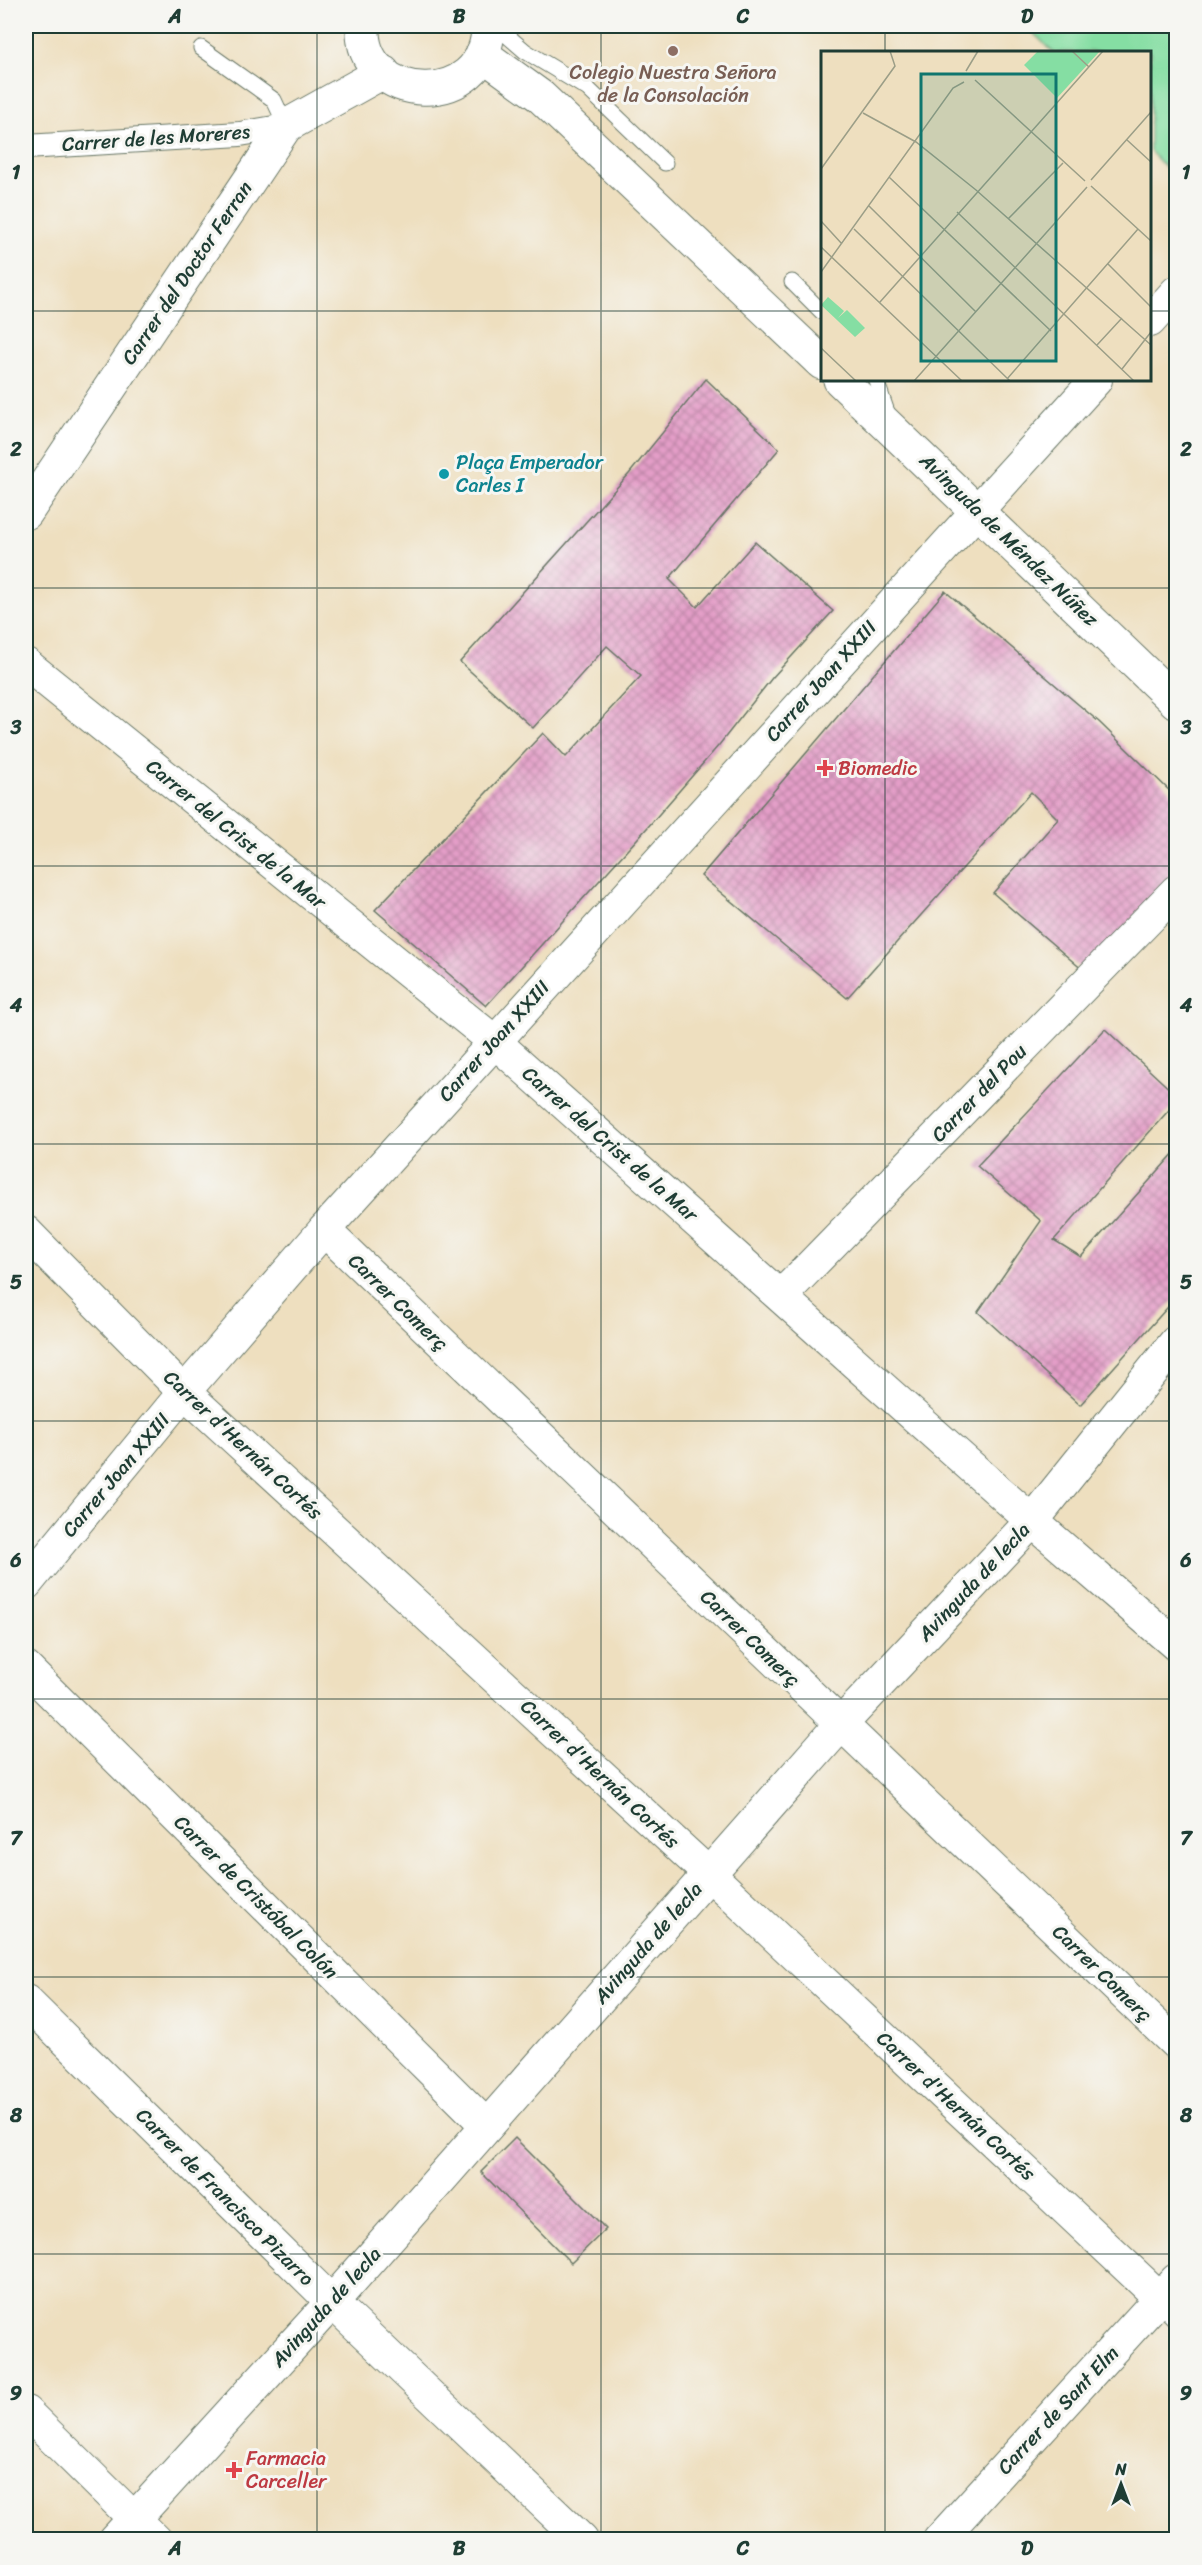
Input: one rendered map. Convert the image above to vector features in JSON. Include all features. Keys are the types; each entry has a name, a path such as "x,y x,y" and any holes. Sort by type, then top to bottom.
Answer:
{"street":[{"path":"363,26 365,43 375,64 401,84 419,89 438,88 456,81 471,70 489,35 540,96 821,362"},
{"name":"Carrer del Doctor Ferran","path":"26,513 280,113 383,72"},
{"name":"Carrer de les Moreres","path":"26,147 240,134 280,113"},
{"path":"1151,319 1176,292"},
{"name":"Avinguda de Méndez Núñez","path":"841,381 1176,702"},
{"name":"Carrer Joan XXIII","path":"26,1584 184,1392 324,1230 1095,381"},
{"name":"Carrer del Crist de la Mar","path":"26,664 494,1041 782,1295 1032,1521 1176,1645"},
{"name":"Carrer del Pou","path":"782,1295 1176,891"},
{"name":"Carrer Comerç","path":"324,1230 1176,2044"},
{"name":"Carrer d'Hernán Cortés","path":"26,1232 184,1392 1171,2298"},
{"name":"Avinguda de lecla","path":"135,2532 332,2302 841,1724 1032,1521 1176,1342"},
{"name":"Carrer de Cristóbal Colón","path":"26,1668 487,2126"},
{"name":"Carrer de Francisco Pizarro","path":"26,2001 332,2302 582,2540"},
{"name":"Carrer de Sant Elm","path":"939,2540 1171,2298"},
{"path":"26,2412 135,2532"}],"lane":[{"path":"489,35 525,51 588,89 665,163"},
{"path":"201,48 280,113"},
{"path":"792,282 821,311"},
{"path":"876,381 893,429"}],"green space":[{"path":"1026,26 1176,26 1176,179 1151,152 1151,51 1052,51"}],"building":[{"path":"706,379 779,449 669,579 697,607 755,542 833,611 772,678 719,745 647,828 486,1006 375,910 543,733 566,757 641,676 607,646 533,728 460,662 629,474"},
{"path":"945,591 1099,722 1176,797 1176,874 1084,971 993,893 1058,819 1031,792 847,998 701,876"},
{"path":"1105,1029 1176,1095 1176,1102 1054,1240 1081,1257 1176,1151 1176,1298 1080,1405 978,1312 1041,1221 977,1166"},
{"path":"515,2138 606,2229 571,2263 481,2172"}],"place":[{"name":"Colegio Nuestra Señora de la Consolación","path":"673,51"},
{"name":"Plaça Emperador Carles I","path":"444,474"},
{"name":"Biomedic","path":"825,768"},
{"name":"Farmacia Carceller","path":"234,2470"}]}
